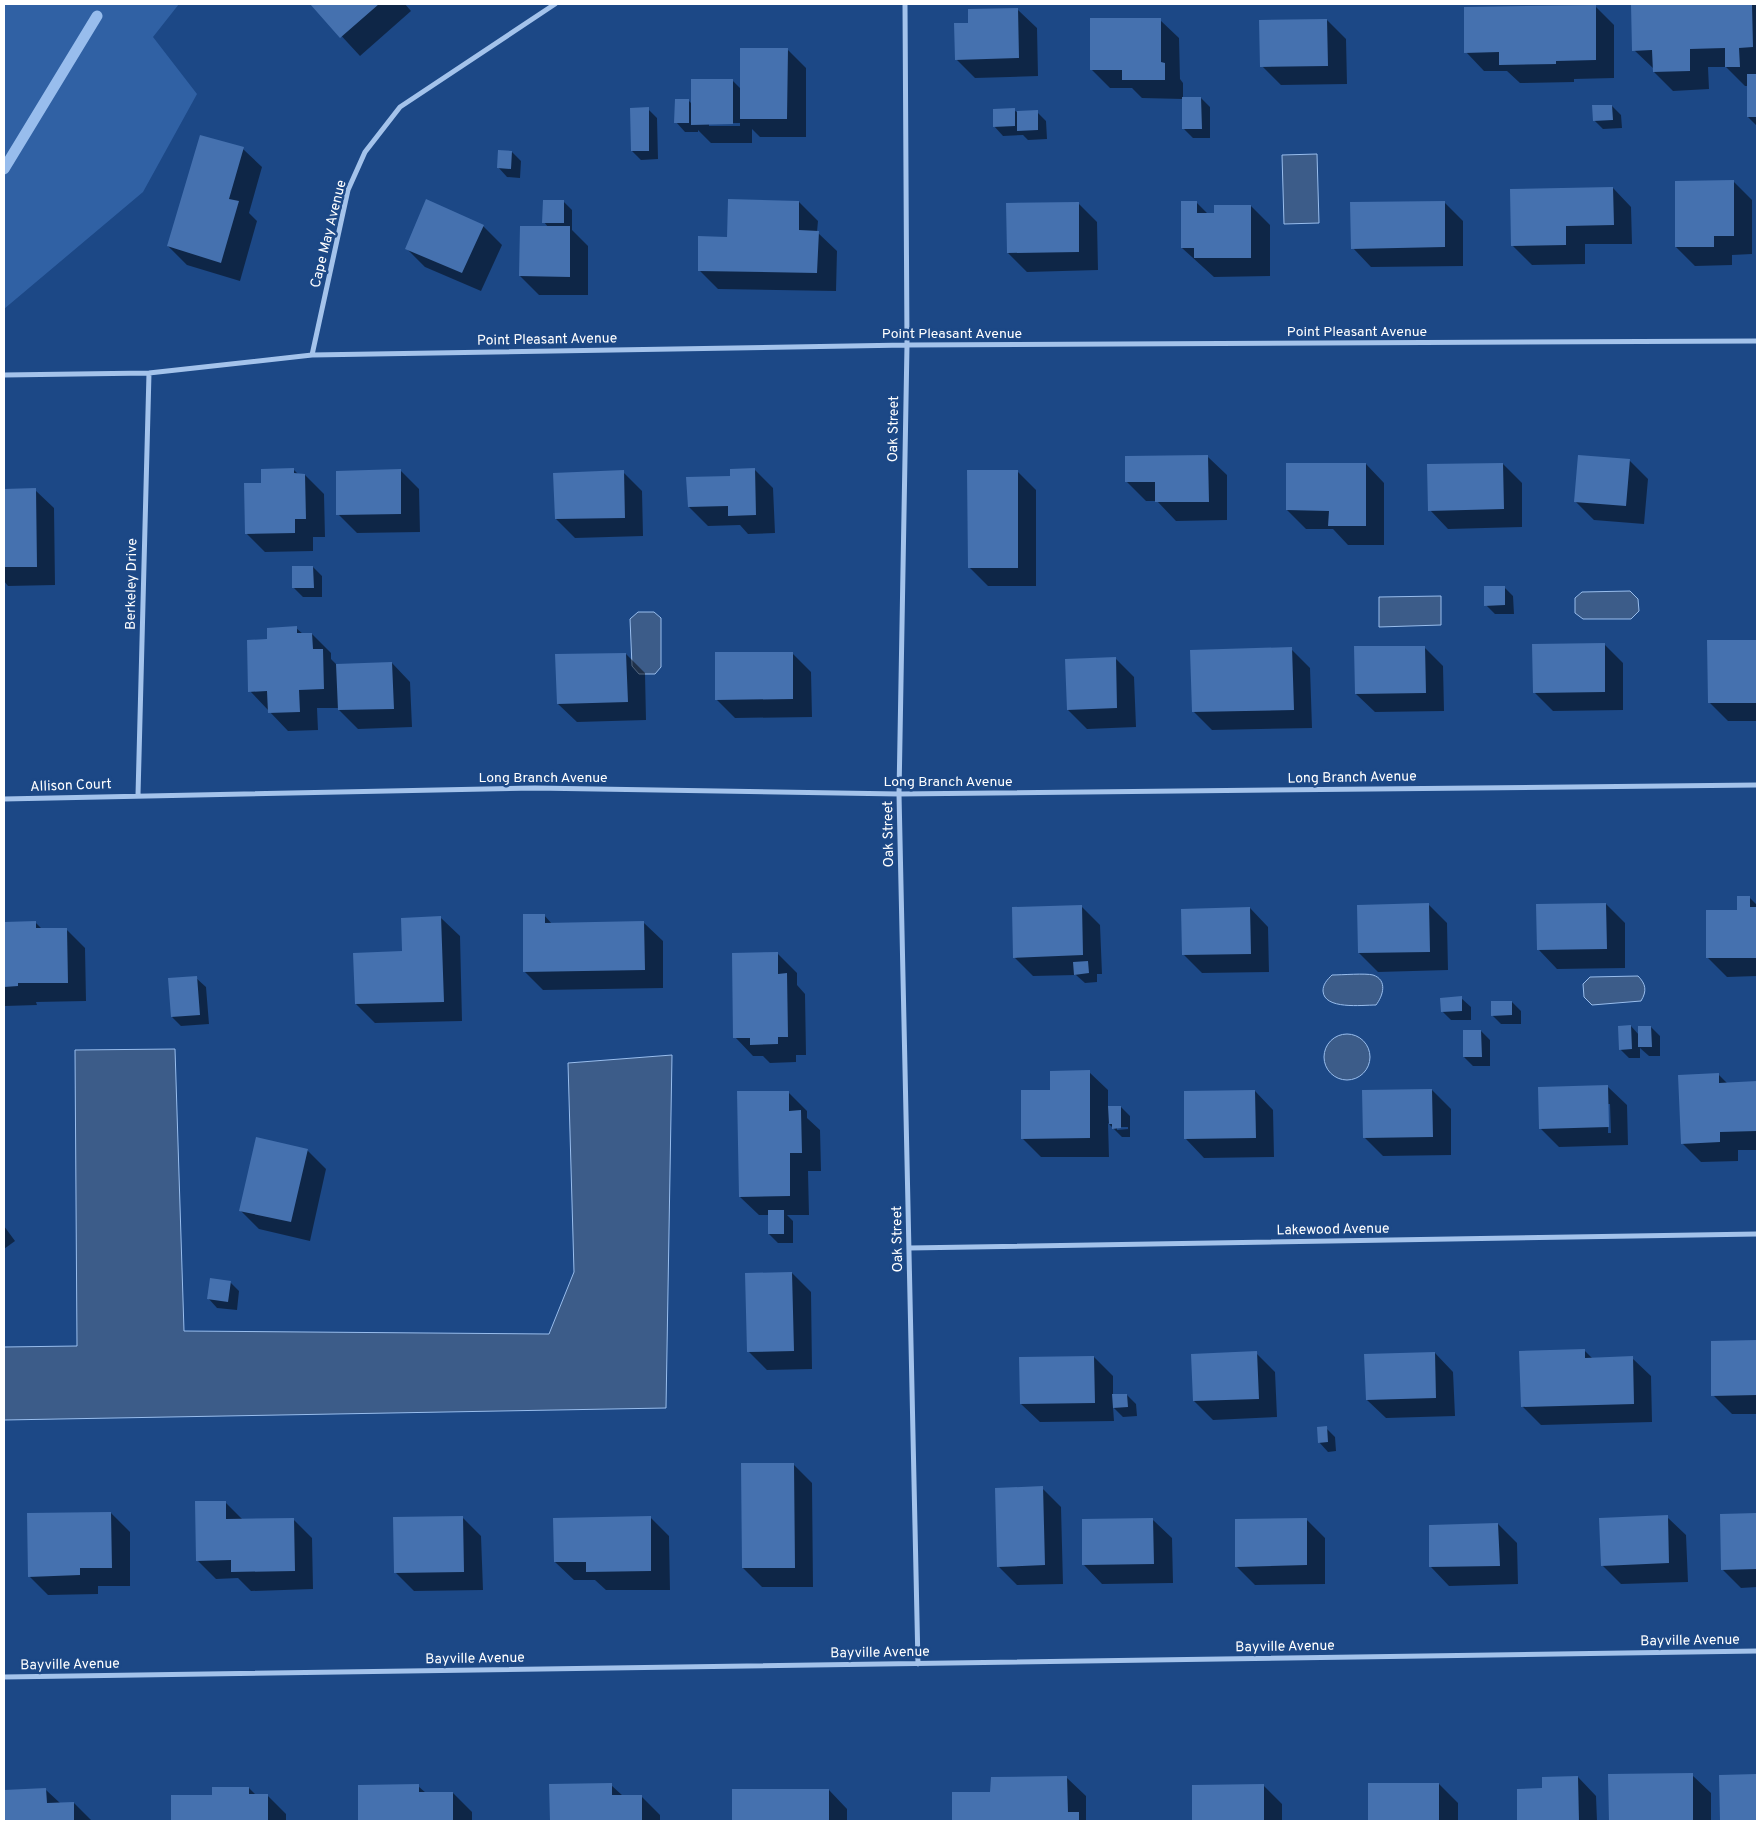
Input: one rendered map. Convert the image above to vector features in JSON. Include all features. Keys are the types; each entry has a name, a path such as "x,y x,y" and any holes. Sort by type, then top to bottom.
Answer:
{"street":[{"name":"Cape May Avenue","path":"312,355 348,190 365,152 400,107 555,4"},
{"name":"Oak Street","path":"905,4 907,345 899,794 918,1664"},
{"name":"Point Pleasant Avenue","path":"4,376 149,373 312,355 907,345 1757,341"},
{"name":"Berkeley Drive","path":"138,795 149,373"},
{"name":"Long Branch Avenue","path":"138,795 535,788 899,794 1757,785"},
{"name":"Allison Court","path":"4,799 138,795"},
{"name":"Lakewood Avenue","path":"909,1248 1757,1234"},
{"name":"Bayville Avenue","path":"4,1677 1757,1651"}],"shaded area":[{"path":"5,4 179,4 153,37 197,94 143,192 4,309"},
{"path":"1317,154 1319,223 1284,224 1282,155"},
{"path":"1630,591 1638,599 1639,611 1631,619 1583,619 1575,613 1575,598 1582,592"},
{"path":"1441,596 1441,625 1379,627 1379,597"},
{"path":"638,612 654,612 661,618 661,667 655,674 639,674 632,666 630,619"},
{"path":"1365,974 1378,977 1383,988 1376,1005 1353,1006 1330,1001 1325,997 1323,989 1332,975"},
{"path":"1638,976 1645,988 1641,1001 1592,1005 1584,997 1583,984 1590,977"},
{"path":"1347,1034 1360,1038 1366,1044 1370,1057 1366,1070 1360,1076 1347,1080 1334,1076 1328,1070 1324,1057 1328,1044 1334,1038"},
{"path":"175,1049 184,1331 549,1334 574,1272 568,1063 672,1055 666,1408 4,1420 4,1347 77,1346 75,1050"}],"building":[{"path":"310,4 379,4 340,38"},
{"path":"1631,4 1752,4 1753,47 1739,48 1740,67 1725,67 1725,48 1690,49 1690,71 1653,72 1652,50 1632,51"},
{"path":"1596,5 1596,60 1556,61 1556,64 1499,65 1499,52 1464,53 1464,7"},
{"path":"1018,8 1019,58 955,60 954,23 968,23 968,9"},
{"path":"1090,18 1161,18 1161,62 1165,63 1165,80 1122,80 1122,70 1090,70"},
{"path":"1327,19 1328,66 1260,67 1259,20"},
{"path":"740,48 788,48 787,119 740,119"},
{"path":"1747,74 1757,74 1757,117 1747,117"},
{"path":"691,79 733,79 733,124 691,125"},
{"path":"1182,97 1201,97 1202,129 1182,129"},
{"path":"675,99 689,99 689,123 674,123"},
{"path":"1592,105 1612,105 1613,120 1593,121"},
{"path":"649,107 649,151 631,151 630,108"},
{"path":"1015,108 1015,126 993,127 993,109"},
{"path":"1038,110 1038,130 1017,131 1017,111"},
{"path":"200,135 244,147 229,199 239,201 221,263 167,246"},
{"path":"498,150 512,151 511,169 497,168"},
{"path":"1734,180 1734,236 1714,236 1714,247 1675,247 1675,181"},
{"path":"1613,187 1614,225 1566,226 1566,245 1511,246 1510,189"},
{"path":"426,199 484,225 462,273 405,249"},
{"path":"728,199 799,201 799,230 819,231 817,273 698,271 698,236 727,237"},
{"path":"543,200 564,200 564,223 542,223"},
{"path":"1181,201 1197,201 1197,213 1214,213 1214,205 1251,205 1251,258 1194,258 1194,248 1181,248"},
{"path":"1445,201 1445,247 1351,249 1350,202"},
{"path":"1079,202 1079,252 1007,253 1006,203"},
{"path":"520,226 570,226 570,277 519,276"},
{"path":"1208,455 1209,502 1155,502 1155,482 1125,482 1125,456"},
{"path":"1578,455 1630,459 1626,506 1574,502"},
{"path":"1286,463 1366,463 1366,526 1328,526 1329,511 1286,510"},
{"path":"1503,463 1504,509 1428,511 1427,464"},
{"path":"294,468 294,473 305,474 306,519 295,519 295,533 245,534 244,483 261,483 261,469"},
{"path":"755,468 756,515 728,516 728,506 688,507 686,477 730,476 730,469"},
{"path":"401,469 401,514 336,515 336,471"},
{"path":"624,470 625,518 555,519 553,473"},
{"path":"967,470 1018,470 1018,568 968,568"},
{"path":"36,488 37,567 4,567 4,489"},
{"path":"292,566 313,566 314,588 292,588"},
{"path":"1484,586 1505,586 1505,605 1484,606"},
{"path":"297,626 297,633 312,633 313,649 323,649 324,689 299,690 300,712 268,713 267,691 248,692 247,640 267,639 267,628"},
{"path":"1707,640 1757,640 1757,703 1708,703"},
{"path":"1605,643 1605,692 1533,693 1532,644"},
{"path":"1354,646 1425,646 1426,693 1355,694"},
{"path":"1292,647 1294,710 1192,712 1190,650"},
{"path":"715,652 793,652 793,699 715,700"},
{"path":"626,653 628,702 557,704 555,654"},
{"path":"1116,657 1117,708 1067,710 1065,659"},
{"path":"392,662 394,709 338,710 336,664"},
{"path":"1737,896 1750,896 1750,907 1757,907 1757,958 1706,958 1706,910 1737,910"},
{"path":"1429,903 1430,952 1358,953 1357,905"},
{"path":"1606,903 1607,949 1537,950 1536,904"},
{"path":"1082,905 1083,955 1013,958 1012,907"},
{"path":"1250,907 1251,954 1182,955 1181,909"},
{"path":"523,914 545,914 545,923 644,921 645,970 523,972"},
{"path":"441,916 444,1002 355,1004 353,953 402,951 401,918"},
{"path":"36,921 36,928 67,928 68,983 18,983 18,986 4,987 4,922"},
{"path":"778,952 778,974 787,973 788,1037 778,1037 778,1044 750,1045 750,1038 733,1038 732,953"},
{"path":"1088,961 1089,973 1074,975 1073,962"},
{"path":"197,976 200,1015 171,1017 168,978"},
{"path":"1462,996 1462,1011 1441,1012 1440,998"},
{"path":"1491,1001 1512,1001 1512,1015 1491,1016"},
{"path":"1631,1025 1632,1049 1619,1050 1618,1026"},
{"path":"1638,1026 1651,1026 1652,1047 1638,1047"},
{"path":"1463,1030 1481,1030 1482,1057 1463,1057"},
{"path":"1090,1070 1090,1138 1021,1139 1021,1090 1050,1090 1050,1071"},
{"path":"1719,1073 1719,1083 1757,1081 1757,1131 1720,1132 1720,1142 1681,1144 1678,1075"},
{"path":"1608,1085 1609,1127 1539,1129 1538,1087"},
{"path":"1432,1089 1433,1137 1363,1138 1362,1090"},
{"path":"1255,1090 1256,1138 1184,1139 1184,1091"},
{"path":"737,1091 789,1091 789,1111 801,1110 802,1153 790,1153 790,1196 739,1197"},
{"path":"1108,1106 1121,1106 1121,1128 1112,1129 1112,1124 1109,1124"},
{"path":"256,1137 308,1149 291,1222 239,1211"},
{"path":"768,1210 784,1210 784,1234 768,1234"},
{"path":"792,1272 794,1351 747,1352 745,1273"},
{"path":"210,1278 231,1281 228,1302 207,1299"},
{"path":"1757,1340 1757,1395 1711,1396 1711,1341"},
{"path":"1585,1349 1585,1358 1633,1356 1634,1404 1521,1407 1519,1351"},
{"path":"1257,1351 1259,1399 1193,1401 1191,1354"},
{"path":"1435,1352 1436,1398 1366,1400 1364,1354"},
{"path":"1094,1356 1095,1403 1020,1404 1019,1357"},
{"path":"1112,1394 1127,1394 1128,1407 1113,1408"},
{"path":"1327,1426 1328,1442 1318,1443 1317,1427"},
{"path":"741,1463 794,1463 795,1568 742,1568"},
{"path":"1043,1486 1045,1565 997,1567 995,1488"},
{"path":"195,1501 226,1501 226,1519 294,1518 295,1571 231,1572 231,1560 196,1561"},
{"path":"111,1512 112,1568 80,1568 80,1575 28,1577 27,1513"},
{"path":"1757,1513 1757,1569 1721,1570 1720,1514"},
{"path":"1668,1515 1669,1563 1601,1566 1599,1518"},
{"path":"463,1516 464,1572 394,1573 393,1517"},
{"path":"651,1516 651,1571 586,1572 586,1562 554,1562 553,1518"},
{"path":"1153,1518 1154,1564 1082,1565 1082,1519"},
{"path":"1307,1518 1307,1565 1235,1567 1235,1519"},
{"path":"1498,1523 1500,1566 1429,1567 1429,1525"},
{"path":"1693,1773 1693,1821 1609,1821 1608,1774"},
{"path":"1757,1774 1757,1821 1720,1821 1719,1775"},
{"path":"1067,1776 1068,1812 1079,1812 1079,1821 952,1821 952,1792 990,1792 991,1777"},
{"path":"1578,1776 1579,1821 1517,1821 1517,1789 1542,1788 1542,1777"},
{"path":"612,1783 612,1795 642,1795 642,1821 550,1821 549,1784"},
{"path":"1368,1783 1439,1783 1439,1821 1368,1821"},
{"path":"419,1784 419,1792 453,1792 453,1821 358,1821 358,1785"},
{"path":"1264,1784 1264,1821 1192,1821 1192,1785"},
{"path":"212,1787 249,1787 249,1794 268,1794 268,1821 171,1821 171,1795 212,1795"},
{"path":"46,1788 47,1803 74,1802 74,1821 4,1821 4,1790"},
{"path":"732,1789 829,1789 829,1821 732,1821"}],"waterway":[{"path":"4,169 97,16"}]}
